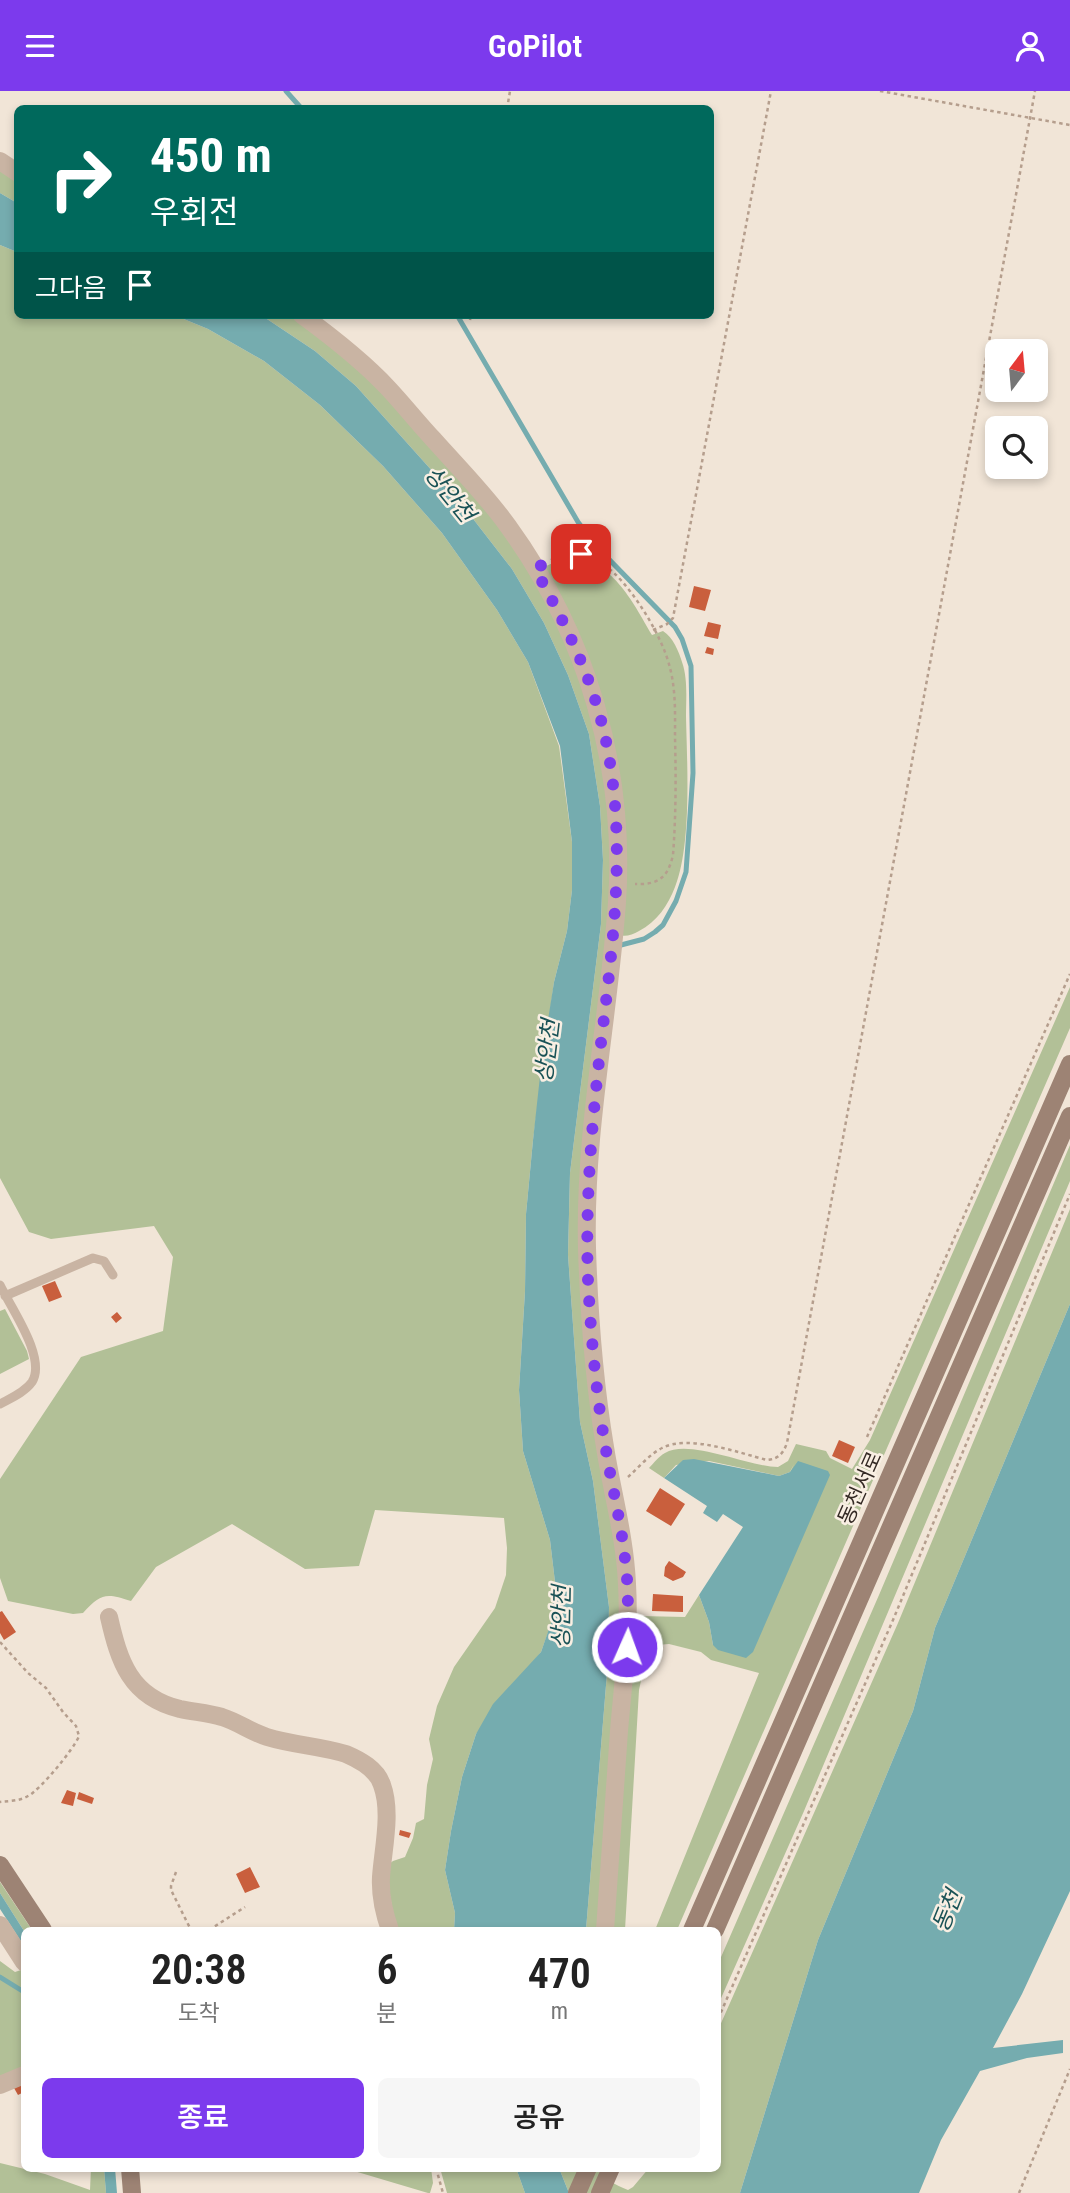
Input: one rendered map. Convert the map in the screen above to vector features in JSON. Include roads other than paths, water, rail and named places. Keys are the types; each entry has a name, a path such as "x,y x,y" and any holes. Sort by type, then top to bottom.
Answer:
{"main road":[{"name":"동천서로","path":"693,1927 1070,1064"},
{"path":"716,1927 1070,1116"},
{"path":"0,1865 41,1927"},
{"path":"130,2172 132,2193"},
{"path":"577,2193 586,2172"},
{"path":"600,2193 609,2172"}],"street":[{"path":"307,319 360,360 386,386 508,527 535,569 571,636 600,717 608,755 617,819 617,884 592,1130 587,1210 592,1343 598,1401 626,1560 628,1614 605,1927"},
{"path":"109,1616 128,1675 149,1696 179,1709 222,1717 263,1736 346,1754 369,1766 382,1784 384,1794 386,1833 381,1890 389,1927"},
{"path":"0,1925 21,1957"},
{"path":"0,2085 21,2076"}],"lane":[{"path":"5,1296 93,1258 104,1261 113,1275"},
{"path":"0,1286 33,1350 36,1363 31,1384 0,1403"}],"water":[{"path":"0,193 14,201 14,251 0,245"},
{"name":"상안천","path":"184,319 267,319 315,351 356,386 460,502 512,569 544,623 568,675 589,734 600,806 603,860 601,924 570,1173 568,1255 580,1422 593,1481 609,1607 608,1661 586,1927 454,1927 455,1913 445,1870 462,1777 476,1734 493,1704 541,1652 551,1623 555,1582 550,1540 523,1451 519,1390 526,1214 533,1140 542,1058 554,982 567,931 572,890 572,842 560,746 528,662 497,610 442,533 383,466 320,405 264,361 208,329"},
{"name":"동천","path":"1070,1304 1070,1891 1022,1994 993,2048 1063,2040 1063,2053 1027,2058 980,2071 941,2140 919,2193 740,2193 818,1940 913,1711 935,1628"},
{"path":"694,1459 779,1476 790,1472 798,1461 828,1471 830,1475 753,1652 746,1658 718,1650 713,1645 709,1622 699,1595 743,1527 723,1514 717,1522 703,1513 707,1506 664,1478 683,1460"},
{"path":"0,1893 21,1927 21,1941 0,1909"},
{"path":"104,2172 115,2172 117,2193 106,2193"},
{"path":"517,2172 561,2172 569,2193 525,2193"}],"waterway":[{"path":"286,91 298,105"},
{"path":"459,319 578,522 596,546 675,627 691,666 693,773 686,872 676,901 663,925 644,939 621,945"},
{"path":"0,1977 21,1990"}]}
